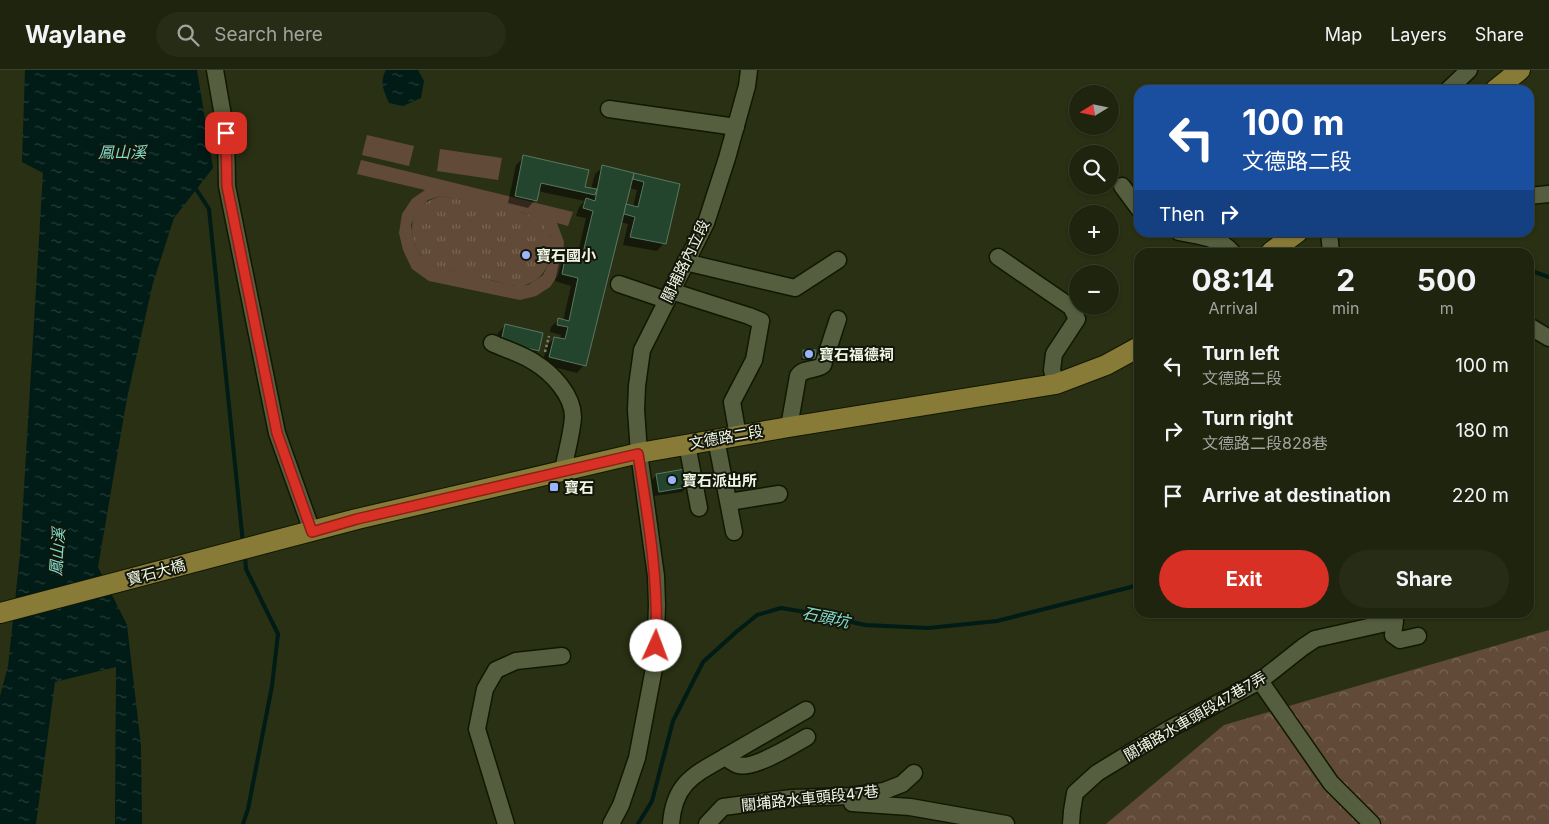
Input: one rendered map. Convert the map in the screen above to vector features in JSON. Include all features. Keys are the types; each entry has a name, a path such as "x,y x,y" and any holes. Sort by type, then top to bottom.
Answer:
{"main road":[{"path":"1501,85 1520,70"},
{"path":"1276,248 1291,237"},
{"name":"文德路二段","path":"312,532 357,519 563,470 687,444 1056,384 1106,366 1134,350"},
{"name":"寶石大橋","path":"0,613 312,532"}],"street":[{"path":"215,70 226,133 227,186 277,433 312,532"},
{"name":"關埔路內立段","path":"612,824 621,805 637,758 655,663 657,620 656,576 638,454 636,410 636,386 642,350 706,223 736,127 750,70"},
{"path":"1453,85 1469,70"},
{"path":"610,109 736,127"},
{"path":"1122,186 1134,202"},
{"path":"1534,196 1549,194"},
{"path":"1203,237 1229,248"},
{"path":"998,257 1071,307 1076,319 1054,354 1052,370 1056,384"},
{"path":"685,262 795,288 838,260"},
{"path":"619,284 749,316 761,321 754,360 732,402 738,436"},
{"path":"789,426 798,376 804,371 823,365 838,318"},
{"path":"1534,329 1549,338"},
{"path":"492,343 534,361 559,384 568,398 572,406 573,418 563,470"},
{"path":"716,439 734,532"},
{"path":"687,444 699,508"},
{"path":"729,502 779,494"},
{"name":"關埔路水車頭段47巷7弄","path":"1072,824 1075,792 1097,772 1169,729 1260,681 1315,639 1394,621 1393,635 1400,640 1418,636"},
{"path":"506,824 477,729 485,689 496,670 516,661 562,656"},
{"path":"1260,681 1331,783 1372,824"},
{"path":"670,824 672,809 682,788 694,775 806,710"},
{"path":"724,757 738,766 752,764 768,758 807,737"},
{"name":"關埔路水車頭段47巷","path":"707,824 723,807 792,798 852,796 884,791 902,784 914,773"},
{"path":"792,798 910,807 1006,824"}],"green space":[{"path":"367,135 414,146 409,166 362,155"},
{"path":"440,149 502,158 498,180 437,171"},
{"path":"361,160 573,212 568,226 557,223 564,242 563,257 558,275 550,287 536,296 520,300 429,281 412,269 403,250 399,233 402,214 412,199 425,190 357,174","holes":["441,196 524,213 541,221 551,237 551,259 543,275 528,285 514,286 432,265 420,255 414,243 411,225 417,211 428,200"]},
{"path":"441,196 509,209 541,221 551,237 552,246 548,265 543,273 528,284 516,286 439,268 426,261 414,242 412,234 413,219 421,206"},
{"path":"1549,630 1549,824 1106,824 1224,725"}],"water":[{"name":"鳳山溪","path":"25,70 197,70 213,168 174,218 153,283 127,398 98,567 127,625 141,746 142,824 115,824 116,667 55,682 36,824 0,824 0,696 8,666 20,554 43,173 22,162"},
{"path":"386,70 418,70 424,81 421,98 403,106 389,103 384,91 383,82"}],"building":[{"path":"523,155 589,170 585,187 597,189 595,195 541,183 537,201 515,196"},
{"path":"602,165 634,173 586,366 549,357 554,337 565,339 568,327 557,325 558,318 569,321 578,278 562,274 566,254 582,257 593,211 583,208 586,198 595,201"},
{"path":"634,173 680,184 666,244 630,237 635,217 624,214 626,204 638,207 644,182 633,179"},
{"path":"505,324 543,333 539,351 501,342"},
{"name":"寶石福德祠","path":"803,350 816,350 815,359 803,358"},
{"name":"寶石派出所","path":"685,469 688,487 659,492 656,474"}],"waterway":[{"path":"194,186 209,209 243,543"},
{"name":"石頭坑","path":"1534,272 1549,277"},
{"path":"243,824 248,809 272,686 278,634 246,569 245,555"},
{"name":"石頭坑","path":"638,824 652,801 673,721 703,662 757,615 781,608 865,625 928,628 997,621 1134,586"}],"place":[{"name":"寶石國小","path":"526,255"},
{"name":"寶石福德祠","path":"809,354"},
{"name":"寶石派出所","path":"672,480"},
{"name":"寶石","path":"554,487"}],"route":[{"path":"226,133 227,186 277,433 312,532 357,519 638,454 656,576 656,646"}]}
